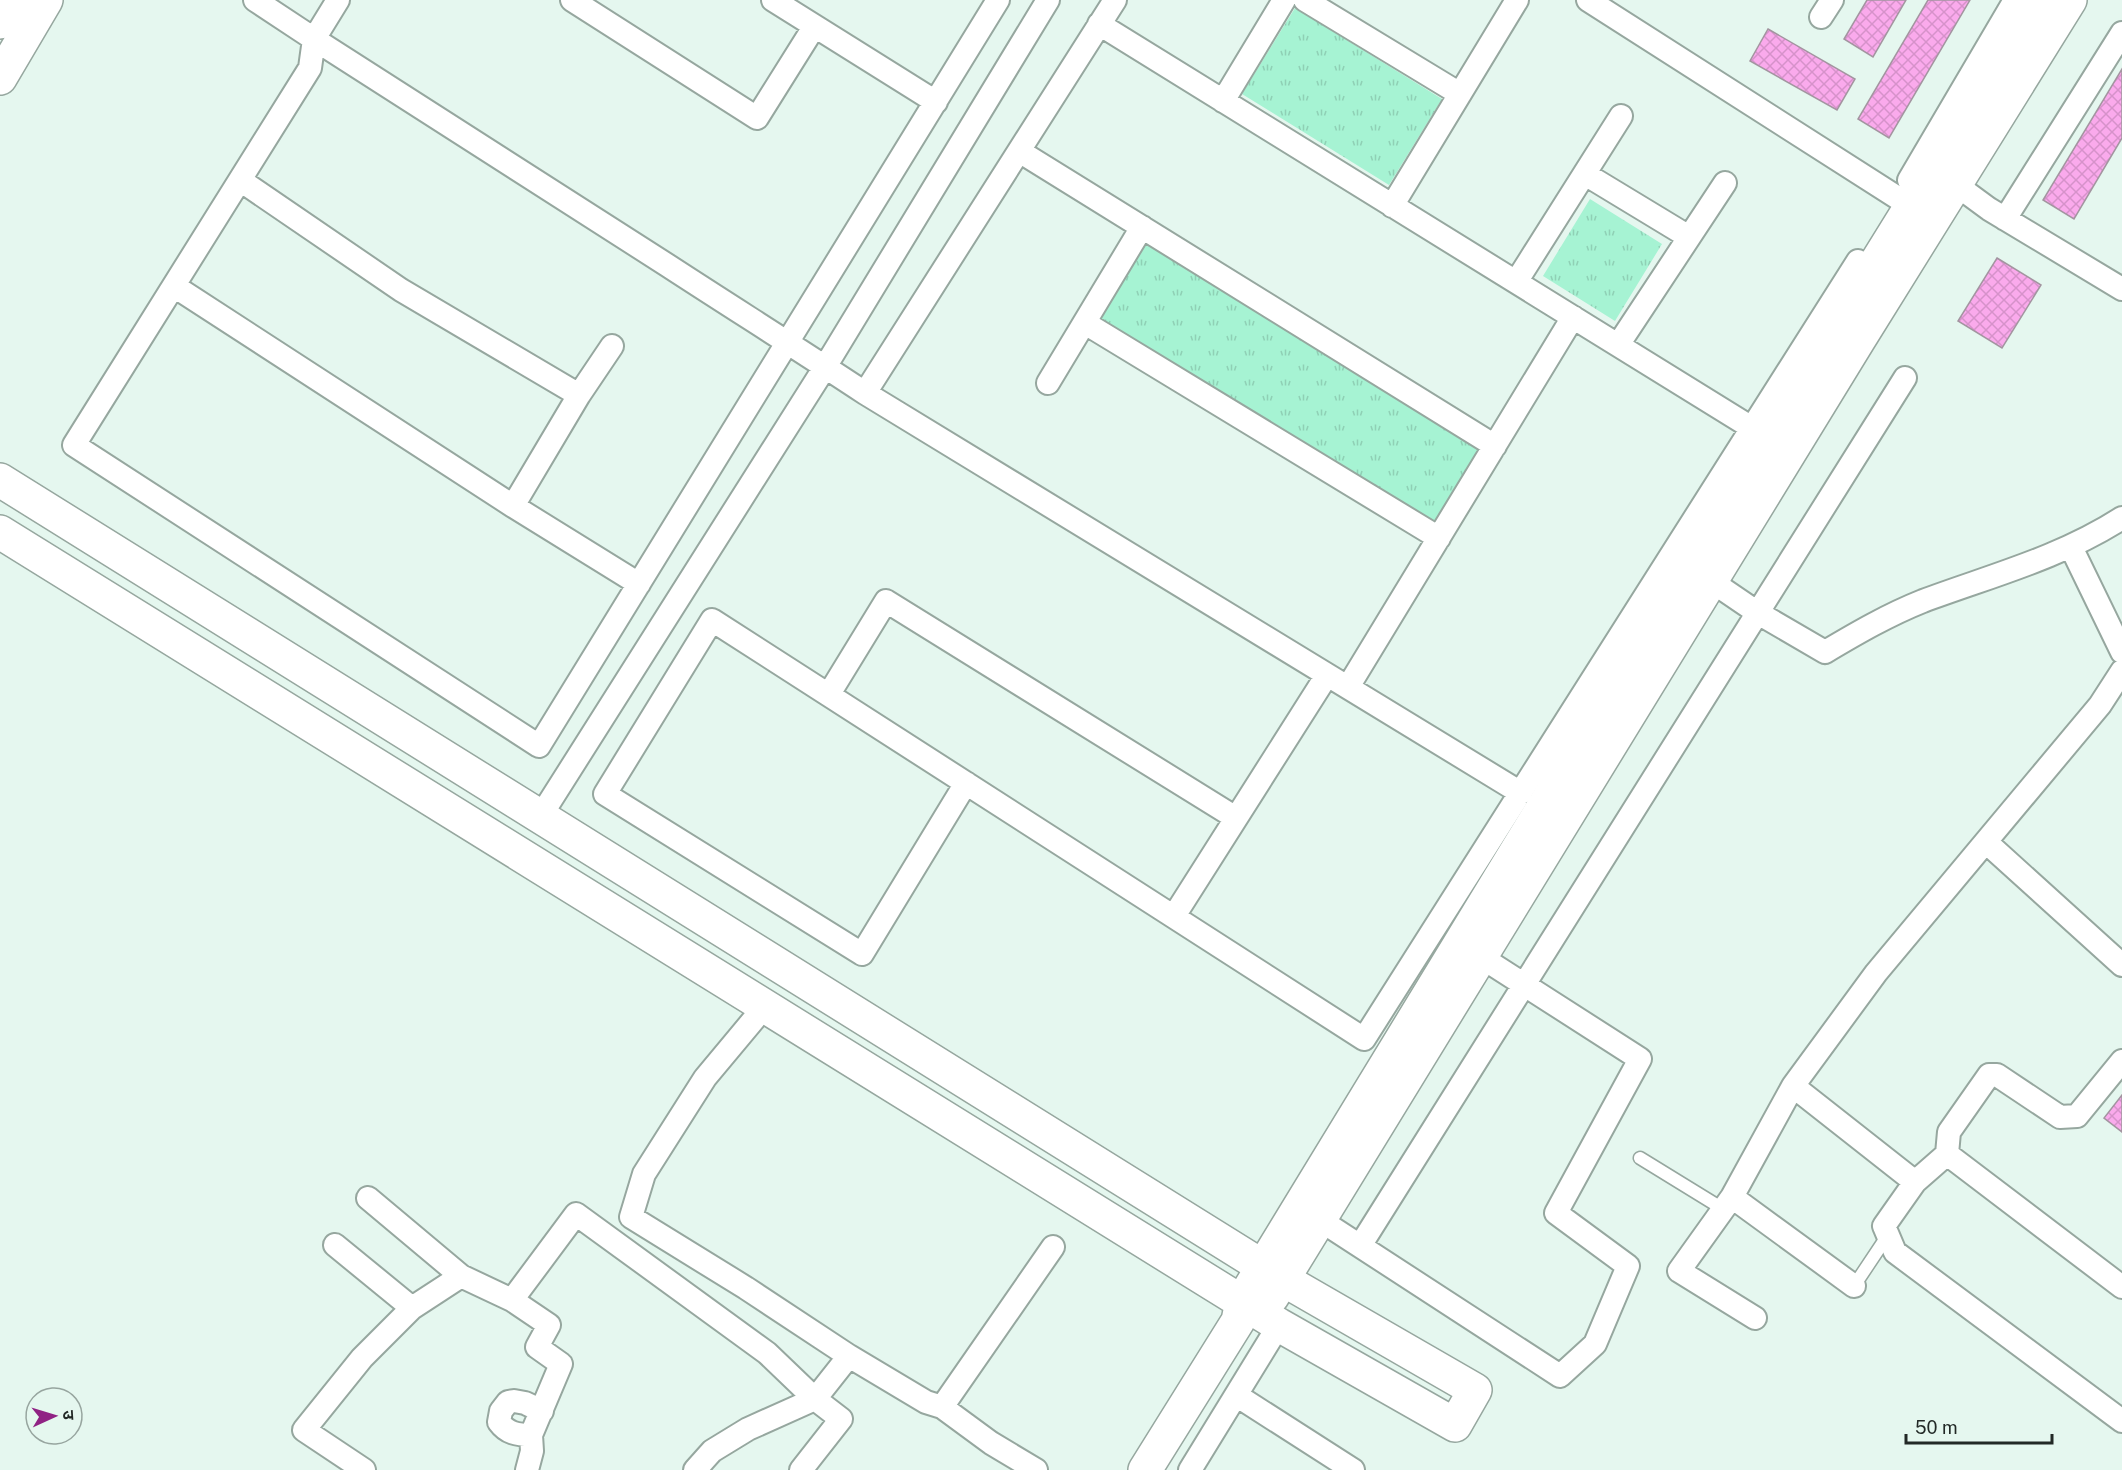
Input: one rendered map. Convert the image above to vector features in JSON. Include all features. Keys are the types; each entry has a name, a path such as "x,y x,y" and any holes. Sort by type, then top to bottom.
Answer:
{"street":[{"path":"0,22 14,0"},
{"path":"0,78 46,0"},
{"path":"255,0 865,393 1521,793"},
{"path":"338,0 314,39 310,68 74,445 539,746 998,0"},
{"path":"572,0 758,118 814,27"},
{"path":"773,0 936,102"},
{"path":"540,817 825,367 1048,0"},
{"path":"865,393 1115,0"},
{"path":"1223,101 1284,0"},
{"path":"1305,0 1460,94"},
{"path":"1392,206 1517,0"},
{"path":"1588,0 1898,198"},
{"path":"966,783 862,954 605,794 712,620 1365,1039 1898,198 2015,0"},
{"path":"1190,1470 1236,1395 1255,1315 1273,1274 1835,328 2039,0"},
{"path":"1273,1274 1320,1220 2070,0"},
{"path":"1099,24 1752,428"},
{"path":"2005,219 2122,33"},
{"path":"1516,282 1621,116"},
{"path":"1019,151 1495,446"},
{"path":"1585,174 1689,237"},
{"path":"240,180 401,290 579,395"},
{"path":"1618,345 1725,183"},
{"path":"1955,184 2005,219 2122,289"},
{"path":"1048,383 1142,227"},
{"path":"174,286 513,506 639,584"},
{"path":"1348,687 1574,317"},
{"path":"1085,323 1439,538"},
{"path":"513,506 579,395 612,346"},
{"path":"1360,1246 1905,378"},
{"path":"0,480 1273,1274 1475,1390 1455,1425 1255,1315 765,1006 0,532"},
{"path":"1711,581 1758,613 1825,652 1872,624 1922,601 2071,547 2122,518"},
{"path":"2071,547 2122,652"},
{"path":"829,694 886,601 1236,818"},
{"path":"1755,1318 1679,1271 1728,1203 1793,1086 1876,973 2100,705 2122,671"},
{"path":"1174,916 1327,675"},
{"path":"1986,842 2122,965"},
{"path":"1320,1220 1560,1377 1594,1344 1628,1266 1556,1213 1640,1059 1481,957"},
{"path":"631,1217 644,1174 705,1078 765,1006"},
{"path":"2122,1061 2077,1116 2060,1117 1997,1075 1989,1075 1949,1132 1947,1154 1915,1182 1884,1226 1895,1252 2122,1421"},
{"path":"1793,1086 1915,1182"},
{"path":"1947,1154 2122,1287"},
{"path":"368,1198 461,1276 512,1300 549,1325 537,1347 561,1364 531,1435 532,1451 527,1470"},
{"path":"1728,1203 1854,1286"},
{"path":"512,1300 576,1214 767,1353 815,1399 841,1419 801,1470"},
{"path":"603,1234 618,1221 631,1217 746,1288 849,1356 926,1402 942,1407 991,1443 1036,1470"},
{"path":"335,1245 412,1308"},
{"path":"942,1407 1053,1247"},
{"path":"364,1470 304,1430 362,1358 412,1308 461,1276"},
{"path":"1145,1470 1255,1315"},
{"path":"695,1470 712,1451 730,1440 815,1399 849,1356"},
{"path":"1236,1395 1353,1470"},
{"path":"531,1435 512,1433 504,1429 499,1422 501,1411 508,1402 514,1401 543,1411"}],"lane":[{"path":"1640,1158 1728,1203"},
{"path":"1854,1286 1888,1235"}],"green space":[{"path":"1295,8 1442,99 1389,185 1242,94"},
{"path":"1590,199 1662,244 1615,321 1543,276"},
{"path":"1146,243 1480,447 1434,523 1100,318"}],"building":[{"path":"1867,0 1906,0 1873,57 1844,39"},
{"path":"1928,0 1970,0 1889,138 1858,119"},
{"path":"1768,29 1855,79 1837,110 1750,61"},
{"path":"2122,69 2122,138 2074,219 2043,200"},
{"path":"1997,258 2041,285 2002,348 1958,321"},
{"path":"2122,1095 2122,1132 2104,1118"}]}
